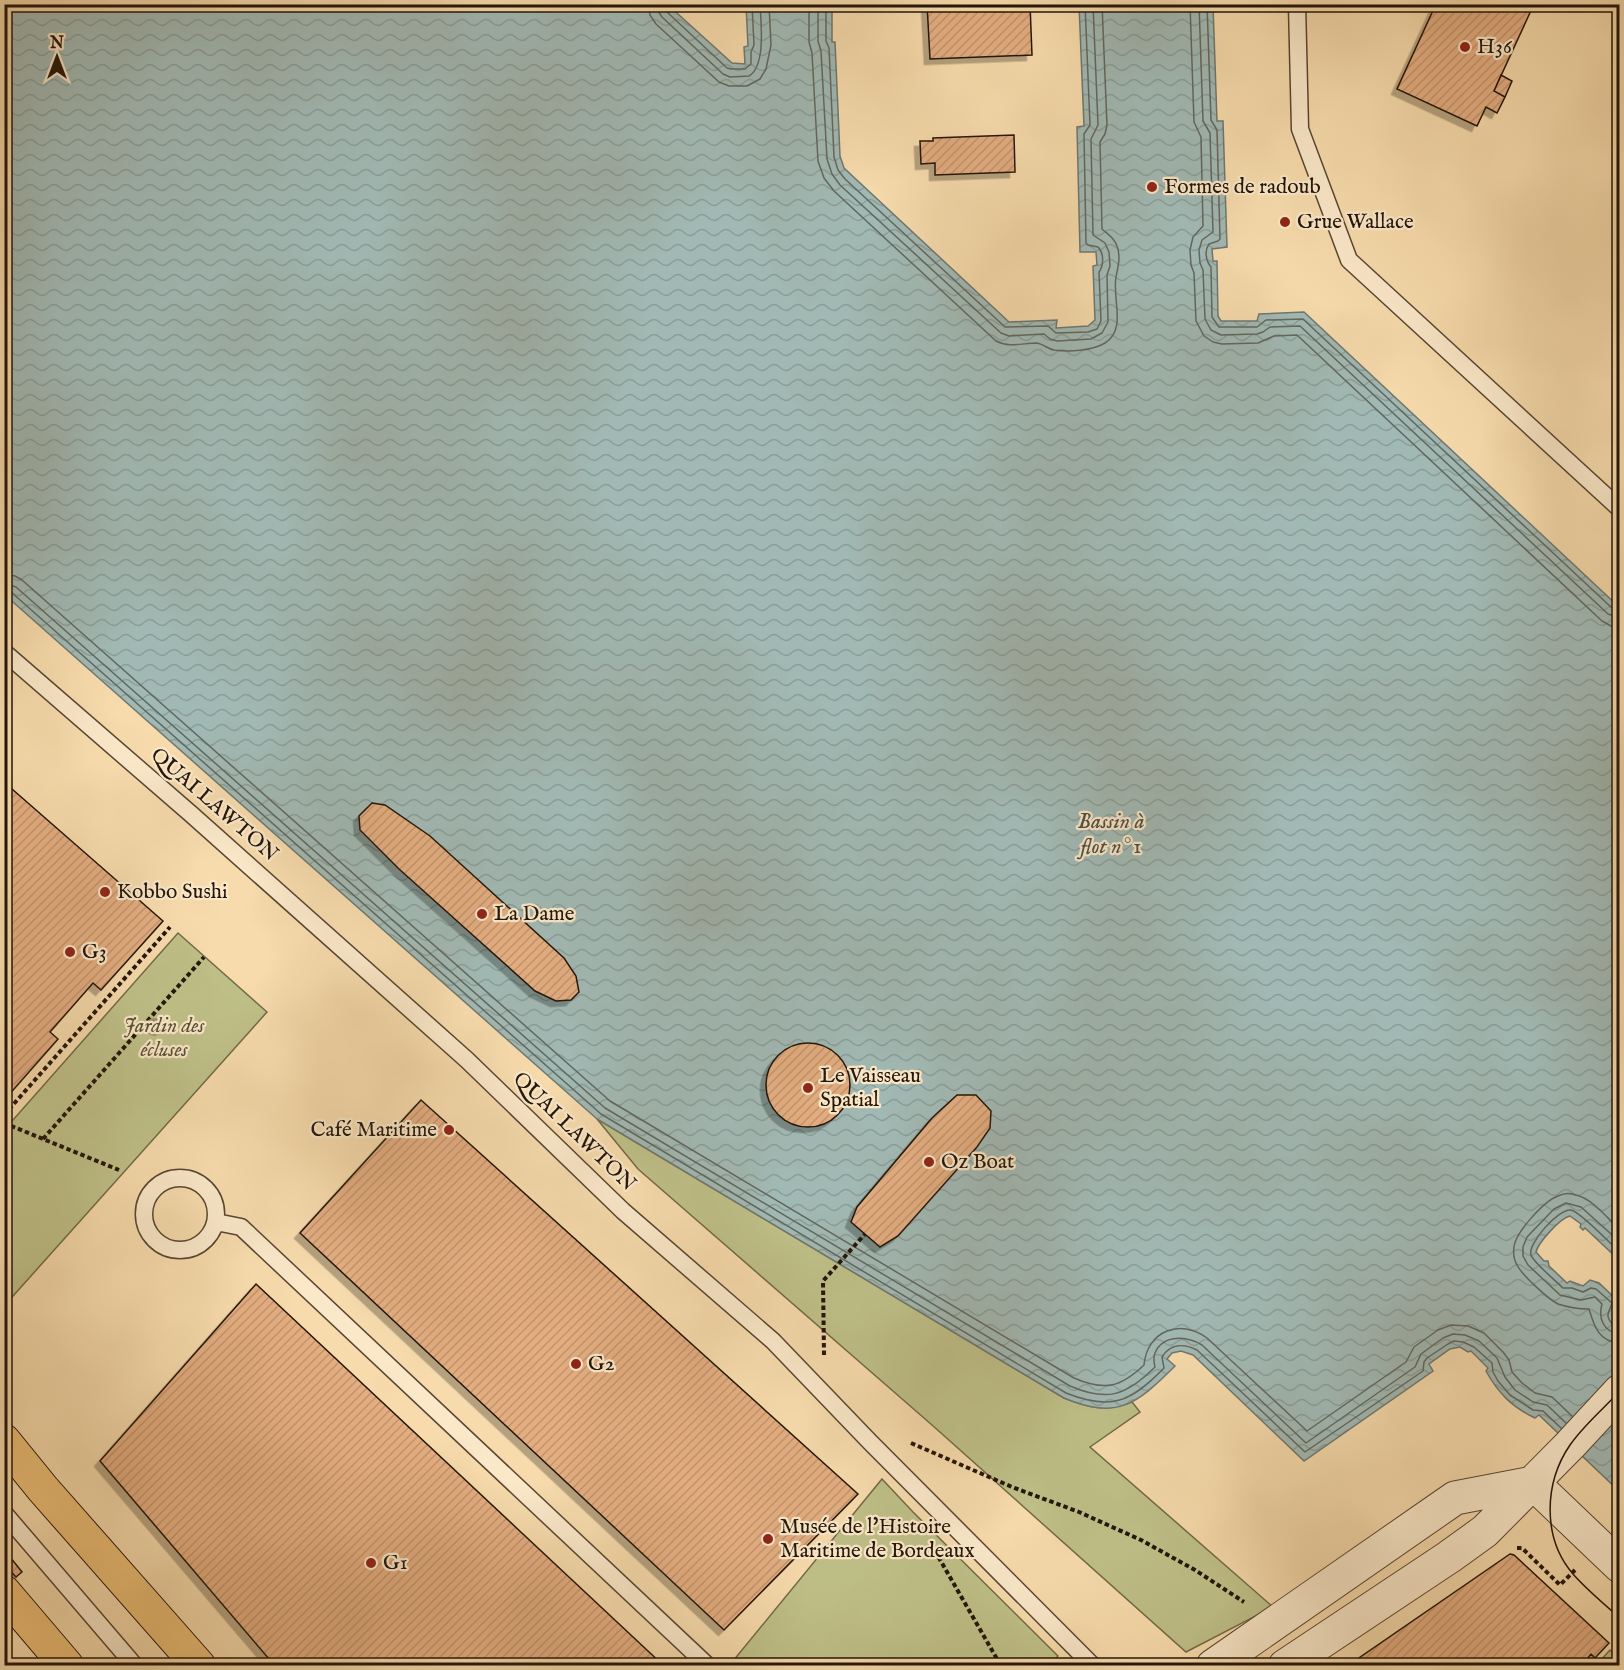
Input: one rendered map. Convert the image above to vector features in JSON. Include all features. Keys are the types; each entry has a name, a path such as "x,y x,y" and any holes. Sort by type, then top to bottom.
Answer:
{"main road":[{"path":"4,1441 199,1665"},
{"path":"4,1592 59,1663"}],"street":[{"path":"1285,1665 1476,1537 1533,1483 1620,1391"},
{"path":"1213,1665 1455,1498 1533,1483"},
{"path":"1533,1483 1608,1555"}],"lane":[{"path":"1296,4 1300,129 1349,260 1620,509"},
{"name":"QUAI LAWTON","path":"4,652 209,830 467,1060 623,1211 772,1341 1093,1665"},
{"path":"180,1177 192,1179 209,1191 217,1211 216,1222 206,1240 197,1247 175,1250 163,1247 154,1240 143,1218 144,1206 157,1185 180,1177"},
{"path":"216,1222 241,1227 708,1665"},
{"path":"4,1513 135,1665"}],"path":[{"path":"4,1115 170,927"},
{"path":"43,1139 204,957"},
{"path":"4,1123 119,1170"},
{"path":"824,1333 823,1281 865,1234"},
{"path":"903,1437 912,1444 991,1479 1079,1512 1141,1540 1195,1570 1249,1606 1272,1625"},
{"path":"930,1543 1001,1665"},
{"path":"1514,1548 1522,1548 1560,1585 1608,1555"}],"green space":[{"name":"Jardin des écluses","path":"178,933 267,1012 5,1305 5,1129"},
{"path":"597,1119 1064,1398 1098,1408 1132,1402 1140,1412 1090,1447 1273,1607 1186,1652 932,1425 638,1169"},
{"path":"882,1479 1058,1656 1050,1665 738,1666 733,1661"},
{"path":"1610,1650 1619,1659 1619,1665 1596,1665"}],"water":[{"name":"Bassin à flot n° 1","path":"5,5 668,5 732,63 745,64 744,47 748,46 746,5 832,5 832,42 835,42 840,156 844,168 1009,322 1057,320 1056,328 1088,326 1095,320 1093,266 1097,265 1096,252 1080,252 1077,127 1084,126 1079,5 1213,5 1217,121 1223,121 1227,247 1212,249 1213,261 1217,261 1218,316 1221,321 1257,321 1259,314 1304,312 1619,607 1619,1260 1570,1216 1550,1231 1536,1252 1544,1261 1548,1261 1549,1266 1567,1283 1570,1281 1583,1286 1590,1280 1599,1283 1619,1302 1619,1306 1613,1313 1620,1324 1618,1330 1620,1331 1619,1491 1539,1415 1535,1418 1506,1399 1486,1371 1488,1368 1471,1351 1468,1352 1460,1347 1450,1349 1429,1364 1433,1371 1304,1461 1193,1355 1181,1351 1172,1353 1167,1359 1175,1366 1149,1391 1125,1405 1098,1408 1064,1398 597,1119 5,595"}],"building":[{"path":"927,4 1030,4 1032,55 930,59"},
{"name":"H36","path":"1436,4 1534,4 1494,91 1505,97 1497,113 1486,107 1477,126 1397,89"},
{"path":"1501,75 1512,81 1505,97 1494,91"},
{"path":"1014,135 1015,172 935,175 935,163 921,164 920,141 933,141 933,138"},
{"name":"G3","path":"4,782 163,921 101,990 93,983 50,1032 58,1039 7,1097 4,1094"},
{"name":"La Dame","path":"372,803 385,805 430,836 564,958 576,976 579,992 571,1000 556,1001 535,991 399,869 360,830 359,816"},
{"name":"Le Vaisseau Spatial","path":"800,1043 816,1043 832,1050 843,1061 850,1077 847,1101 838,1115 816,1127 800,1127 784,1120 773,1109 766,1093 766,1077 773,1061 784,1050"},
{"name":"Oz Boat","path":"957,1095 976,1095 991,1111 990,1128 977,1147 898,1236 880,1247 851,1222 857,1207 932,1118"},
{"name":"G2","path":"421,1100 858,1494 724,1630 300,1233"},
{"name":"G1","path":"256,1284 664,1666 275,1666 100,1461"},
{"path":"1510,1554 1514,1555 1609,1643 1595,1658 1591,1654 1581,1666 1366,1666 1359,1658"},
{"path":"10,1557 22,1572 16,1577 4,1564"}],"tram line":[{"path":"1620,1391 1575,1438 1561,1460 1551,1493 1550,1510 1556,1544 1563,1560 1584,1586 1620,1618"}],"place":[{"name":"H36","path":"1465,47"},
{"name":"Formes de radoub","path":"1152,187"},
{"name":"Grue Wallace","path":"1285,222"},
{"name":"Kobbo Sushi","path":"105,892"},
{"name":"La Dame","path":"482,914"},
{"name":"G3","path":"70,952"},
{"name":"Le Vaisseau Spatial","path":"808,1088"},
{"name":"Café Maritime","path":"449,1130"},
{"name":"Oz Boat","path":"929,1162"},
{"name":"G2","path":"576,1364"},
{"name":"Musée de l'Histoire Maritime de Bordeaux","path":"768,1539"},
{"name":"G1","path":"371,1563"}]}
